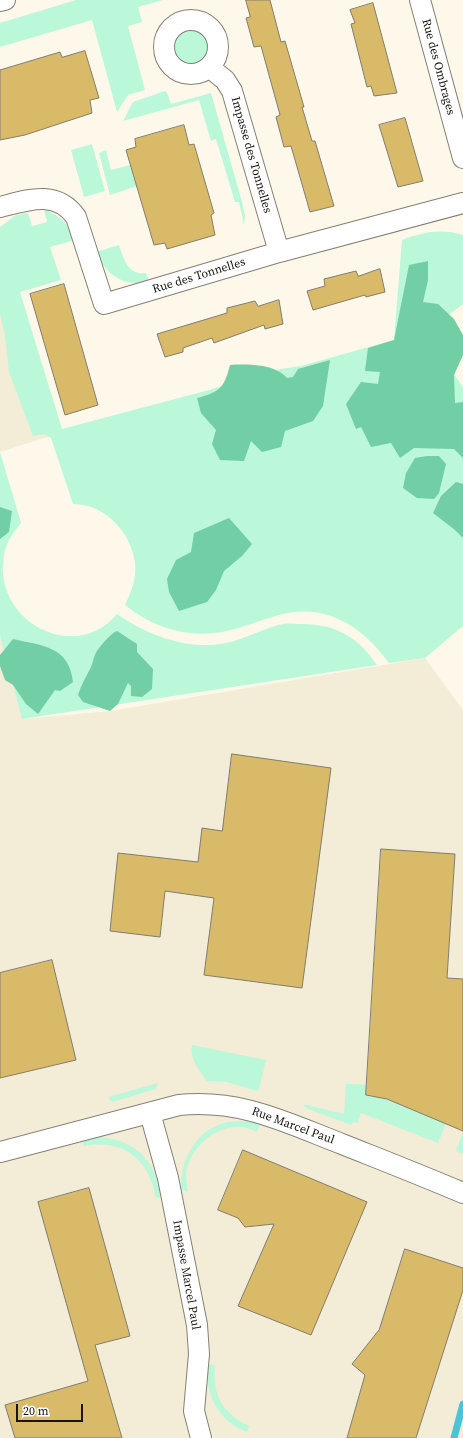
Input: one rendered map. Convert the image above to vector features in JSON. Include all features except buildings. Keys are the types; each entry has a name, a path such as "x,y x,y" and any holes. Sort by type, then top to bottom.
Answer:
{"street":[{"path":"0,1 5,0"},
{"name":"Rue des Ombrages","path":"420,0 463,158"},
{"name":"Impasse des Tonnelles","path":"209,67 225,80 232,91 279,252"},
{"name":"Rue des Tonnelles","path":"0,207 44,198 61,203 72,211 76,217 104,304 279,252 463,204"},
{"name":"Rue Marcel Paul","path":"0,1152 179,1105 199,1103 227,1105 249,1109 271,1116 463,1193"},
{"name":"Impasse Marcel Paul","path":"150,1113 168,1178 196,1325 199,1354 194,1411 201,1438"}],"shaded area":[{"path":"0,275 51,437 0,452"},
{"path":"0,636 22,719 110,711 425,658 463,710 463,1438 0,1438"}],"green space":[{"path":"76,0 163,0 138,7 142,22 128,26 145,90 128,95 117,112 92,20 0,47 0,23"},
{"path":"195,28 204,33 208,39 208,53 204,59 195,64 187,64 178,59 174,53 173,42 178,33 184,29"},
{"path":"165,91 171,104 211,93 242,202 245,216 244,225 239,202 235,202 216,139 211,141 199,100 123,121 133,102"},
{"path":"92,144 105,191 84,197 71,150"},
{"path":"106,150 111,170 130,165 137,186 110,195 99,153"},
{"path":"44,209 54,214 67,225 75,240 50,247 61,280 20,292 62,429 209,390 274,370 301,366 394,340 402,240 425,233 440,231 463,235 463,304 425,333 463,387 463,626 425,658 389,663 369,639 357,630 330,616 315,612 283,614 222,632 196,634 159,625 147,620 125,605 135,574 135,563 128,541 122,531 106,514 85,505 73,504 51,438 45,434 33,436 9,372 5,335 0,314 0,227 16,215 28,213 32,226 47,222"},
{"path":"119,245 125,261 130,269 140,273 146,273 149,282 131,283 124,281 116,278 105,267 96,252"},
{"path":"428,261 428,280 423,302 438,304 454,319 463,335 463,355 454,375 455,403 463,402 463,458 454,449 414,448 400,458 391,443 371,447 361,427 356,429 346,404 361,382 378,384 380,372 365,371 368,348 394,340 409,265"},
{"path":"330,360 323,406 313,421 285,431 281,447 262,452 251,441 244,461 220,460 212,444 216,430 201,413 197,398 211,394 220,388 226,379 230,365 253,365 268,367 282,373 287,378 293,377 298,369"},
{"path":"0,452 21,523 9,540 6,548 3,560 3,573 7,593 17,610 31,623 47,632 65,636 84,635 101,628 117,614 141,629 155,635 183,643 197,645 226,643 283,624 325,626 345,634 354,640 370,655 377,665 22,719 0,636"},
{"path":"439,456 446,464 439,493 434,499 417,498 403,488 406,473 415,458"},
{"path":"456,482 463,484 463,538 433,513 441,496"},
{"path":"0,507 12,511 9,532 0,539"},
{"path":"229,518 252,544 242,556 224,571 216,590 207,602 179,611 169,592 167,579 176,560 191,552 194,533"},
{"path":"117,631 137,644 137,652 153,669 152,689 142,697 131,696 131,686 128,683 118,704 110,711 83,702 78,695 92,666 96,652 114,632"},
{"path":"13,639 44,646 53,650 60,654 71,670 73,682 60,691 55,690 38,714 26,704 13,685 5,680 0,666 0,655"},
{"path":"192,1045 266,1060 259,1089 257,1091 227,1082 207,1081 198,1069 194,1060 191,1050"},
{"path":"158,1083 156,1089 112,1102 108,1097"},
{"path":"346,1084 384,1085 383,1098 446,1123 438,1143 361,1113 357,1123 353,1122 351,1125 306,1108 303,1104 344,1114"},
{"path":"246,1121 260,1123 257,1132 241,1127 226,1128 218,1131 203,1142 192,1156 188,1164 186,1173 188,1192 181,1189 183,1168 191,1148 197,1140 214,1127 227,1122"},
{"path":"463,1133 463,1154 456,1151"},
{"path":"101,1137 126,1143 143,1155 155,1173 163,1197 156,1198 153,1184 147,1172 141,1163 132,1155 123,1149 111,1146 84,1146 82,1140"},
{"path":"209,1364 215,1365 215,1385 221,1402 232,1415 249,1426 247,1432 228,1421 215,1405 208,1386"}],"waterway":[{"path":"454,1438 463,1404"}]}
